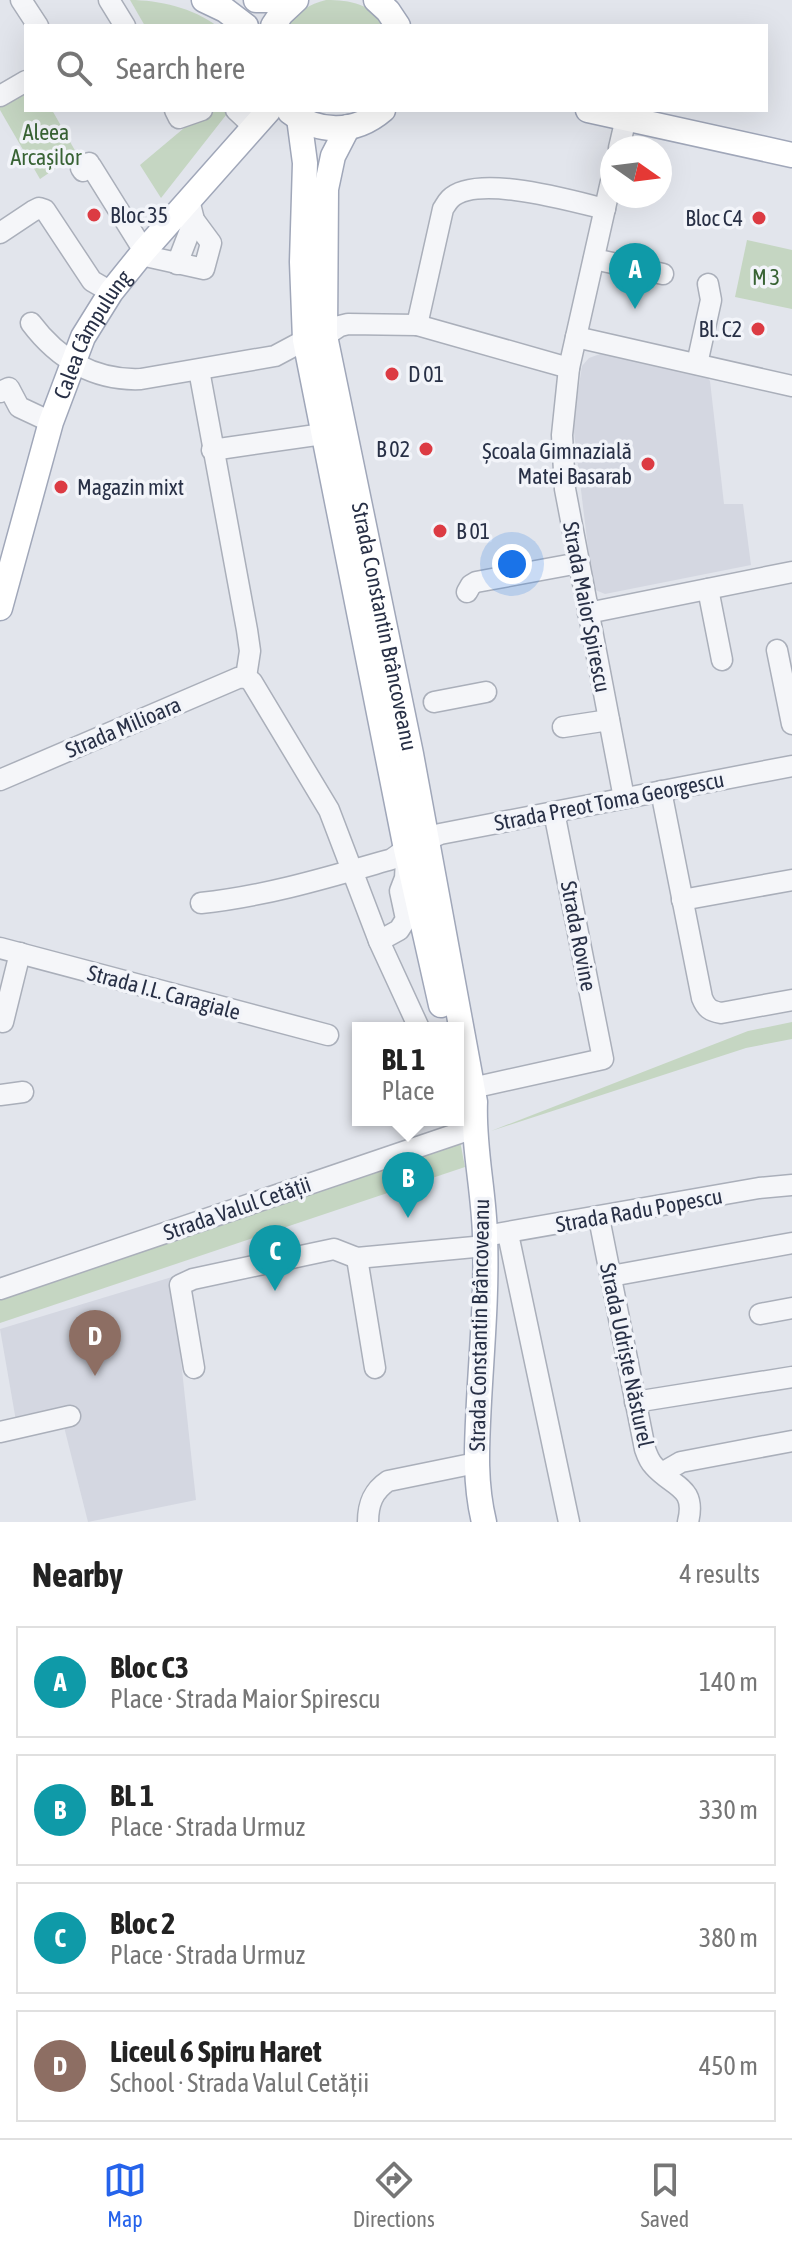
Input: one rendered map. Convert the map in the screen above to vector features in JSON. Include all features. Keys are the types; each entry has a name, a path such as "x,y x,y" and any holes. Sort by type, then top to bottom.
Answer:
{"main road":[{"path":"204,0 243,24"},
{"path":"256,0 285,0"},
{"path":"274,24 296,0"},
{"path":"376,0 397,24"},
{"path":"293,114 319,127 348,127 364,123 380,112"},
{"path":"598,112 792,155"},
{"name":"Strada Constantin Brâncoveanu","path":"293,114 305,163 302,262 445,1022"},
{"name":"Calea Câmpulung","path":"0,608 51,422 83,337 111,292 143,253 192,210 262,118"},
{"name":"Strada Constantin Brâncoveanu","path":"348,127 333,156 326,189 315,338 309,367 323,434 357,545"},
{"name":"Strada Constantin Brâncoveanu","path":"413,847 449,1022"},
{"name":"Strada Constantin Brâncoveanu","path":"464,1094 475,1102 474,1128 493,1239 476,1463 484,1522"}],"street":[{"path":"21,0 37,24"},
{"path":"109,0 124,24"},
{"path":"0,96 24,82"},
{"path":"242,112 262,118"},
{"path":"622,136 626,118"},
{"path":"89,163 81,168 83,171 91,166 143,253 200,269 206,265 211,243 192,210"},
{"path":"417,325 443,209 451,197 463,192 507,188 605,209"},
{"path":"0,233 39,208 45,210 92,281 111,292"},
{"name":"Strada Maior Spirescu","path":"605,209 569,368 563,413 563,466 624,798"},
{"path":"594,259 663,274"},
{"path":"697,364 711,300 708,284"},
{"path":"31,323 47,344 72,362 125,379 275,356 348,324 417,325 569,368"},
{"path":"576,337 792,386"},
{"path":"275,356 309,367"},
{"path":"199,370 247,630 250,651 246,677 320,793 379,941 416,1022"},
{"path":"0,392 9,388 19,407 51,422"},
{"path":"212,450 323,434"},
{"path":"467,592 476,582 579,563"},
{"path":"588,613 792,572"},
{"path":"708,589 722,660"},
{"path":"777,650 792,724"},
{"name":"Strada Milioara","path":"0,780 246,677"},
{"path":"434,702 486,692"},
{"path":"563,727 609,720"},
{"name":"Strada Preot Toma Georgescu","path":"413,847 440,834 792,766"},
{"path":"661,791 702,998 711,1011 732,1012 792,1000"},
{"name":"Strada Rovine","path":"464,1093 603,1059 554,812"},
{"path":"201,903 243,899 352,871 392,859 413,847"},
{"path":"379,941 399,930 406,919 400,891 413,847"},
{"path":"682,900 792,880"},
{"path":"3,1022 10,951"},
{"name":"Strada I.L. Caragiale","path":"10,951 328,1035"},
{"path":"0,1095 23,1092"},
{"name":"Strada Valul Cetății","path":"0,1289 474,1128"},
{"name":"Strada Radu Popescu","path":"194,1368 180,1285 193,1279 334,1249 357,1258 493,1239 759,1188 792,1185"},
{"name":"Strada Udriște Năsturel","path":"599,1218 645,1449 652,1465 678,1483 686,1493 690,1503 688,1522"},
{"name":"Strada Constantin Brâncoveanu","path":"493,1239 569,1522"},
{"path":"611,1276 792,1243"},
{"path":"357,1258 375,1368"},
{"path":"760,1314 792,1308"},
{"path":"635,1402 792,1377"},
{"path":"0,1432 70,1416"},
{"path":"662,1473 681,1462 792,1441"},
{"path":"368,1522 376,1488 388,1481 476,1463"}],"shaded area":[{"name":"Școala Gimnazială Matei Basarab","path":"600,354 705,374 710,381 724,504 743,504 751,565 605,594 593,589 573,424 582,366 589,358"},
{"path":"172,1277 196,1500 88,1522 60,1411 16,1421 0,1329"}],"green space":[{"path":"130,0 175,6 214,24 144,24"},
{"path":"326,0 360,5 383,24 289,24 314,4"},
{"name":"Aleea Arcașilor","path":"24,85 24,112 53,112 77,154 40,179 0,110 0,99"},
{"path":"193,112 228,112 161,198 140,165 196,118"},
{"name":"M 3","path":"747,240 792,250 792,309 735,297"},
{"path":"792,1022 792,1039 746,1048 491,1131 748,1031"},
{"path":"460,1141 465,1167 0,1323 0,1298"}],"place":[{"name":"Bloc 35","path":"94,215"},
{"name":"Bloc C4","path":"759,218"},
{"name":"Bloc C3","path":"635,309"},
{"name":"Bl. C2","path":"758,329"},
{"name":"D 01","path":"392,374"},
{"name":"B 02","path":"426,449"},
{"name":"Școala Gimnazială Matei Basarab","path":"648,464"},
{"name":"Magazin mixt","path":"61,487"},
{"name":"B 01","path":"440,531"},
{"name":"BL 1","path":"408,1218"},
{"name":"Bloc 2","path":"275,1291"},
{"name":"Liceul 6 Spiru Haret","path":"95,1376"}]}
